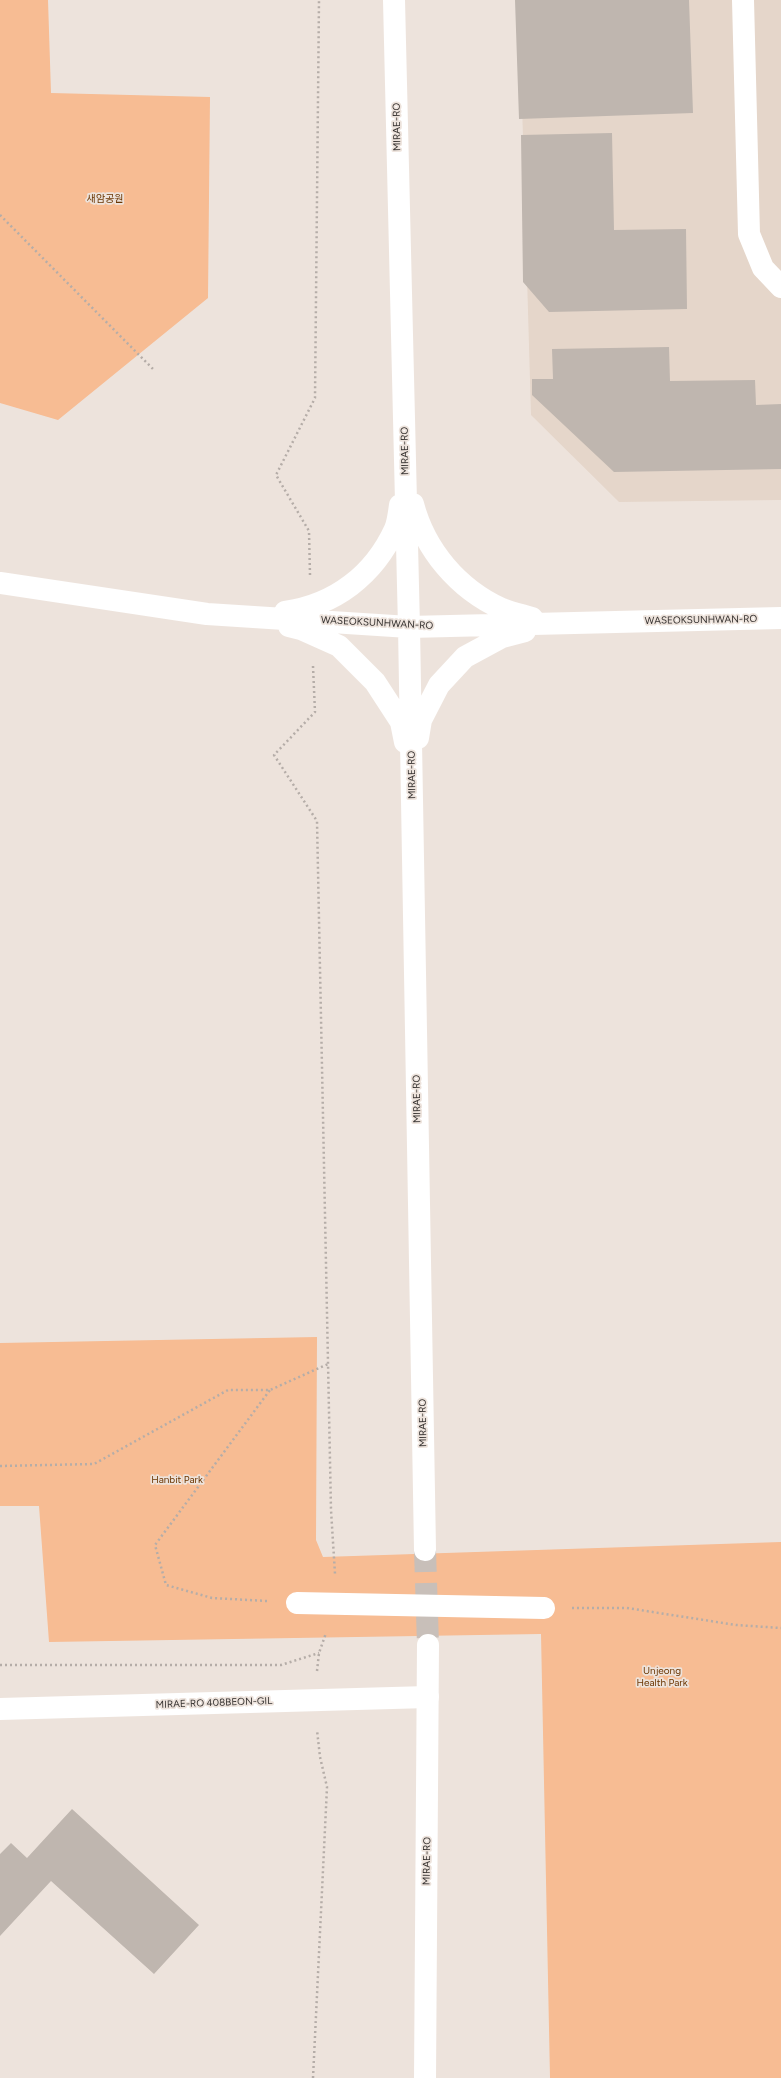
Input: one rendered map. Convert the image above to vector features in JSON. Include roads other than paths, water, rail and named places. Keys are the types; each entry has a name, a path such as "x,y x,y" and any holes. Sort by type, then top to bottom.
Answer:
{"main road":[{"name":"MIRAE-RO","path":"394,0 412,773 425,1550"},
{"path":"743,0 749,234 763,268 781,287"},
{"path":"249,616 303,610 343,592 373,566 395,528 406,478"},
{"path":"406,478 417,522 435,555 464,585 502,608 550,624"},
{"name":"WASEOKSUNHWAN-RO","path":"0,583 207,614 409,627 781,618"},
{"path":"249,616 301,629 339,646 375,682 401,722 412,773"},
{"path":"412,773 421,720 439,685 465,657 502,637 550,624"},
{"path":"297,1603 544,1608"},
{"name":"MIRAE-RO","path":"425,2078 428,1645"},
{"name":"MIRAE-RO 408BEON-GIL","path":"0,1709 428,1697"}],"tunnel":[{"path":"425,1550 428,1645"}],"park label":[{"name":"새암공원","path":"105,199"},
{"name":"Hanbit Park","path":"177,1480"},
{"name":"Unjeong Health Park","path":"662,1676"}]}
